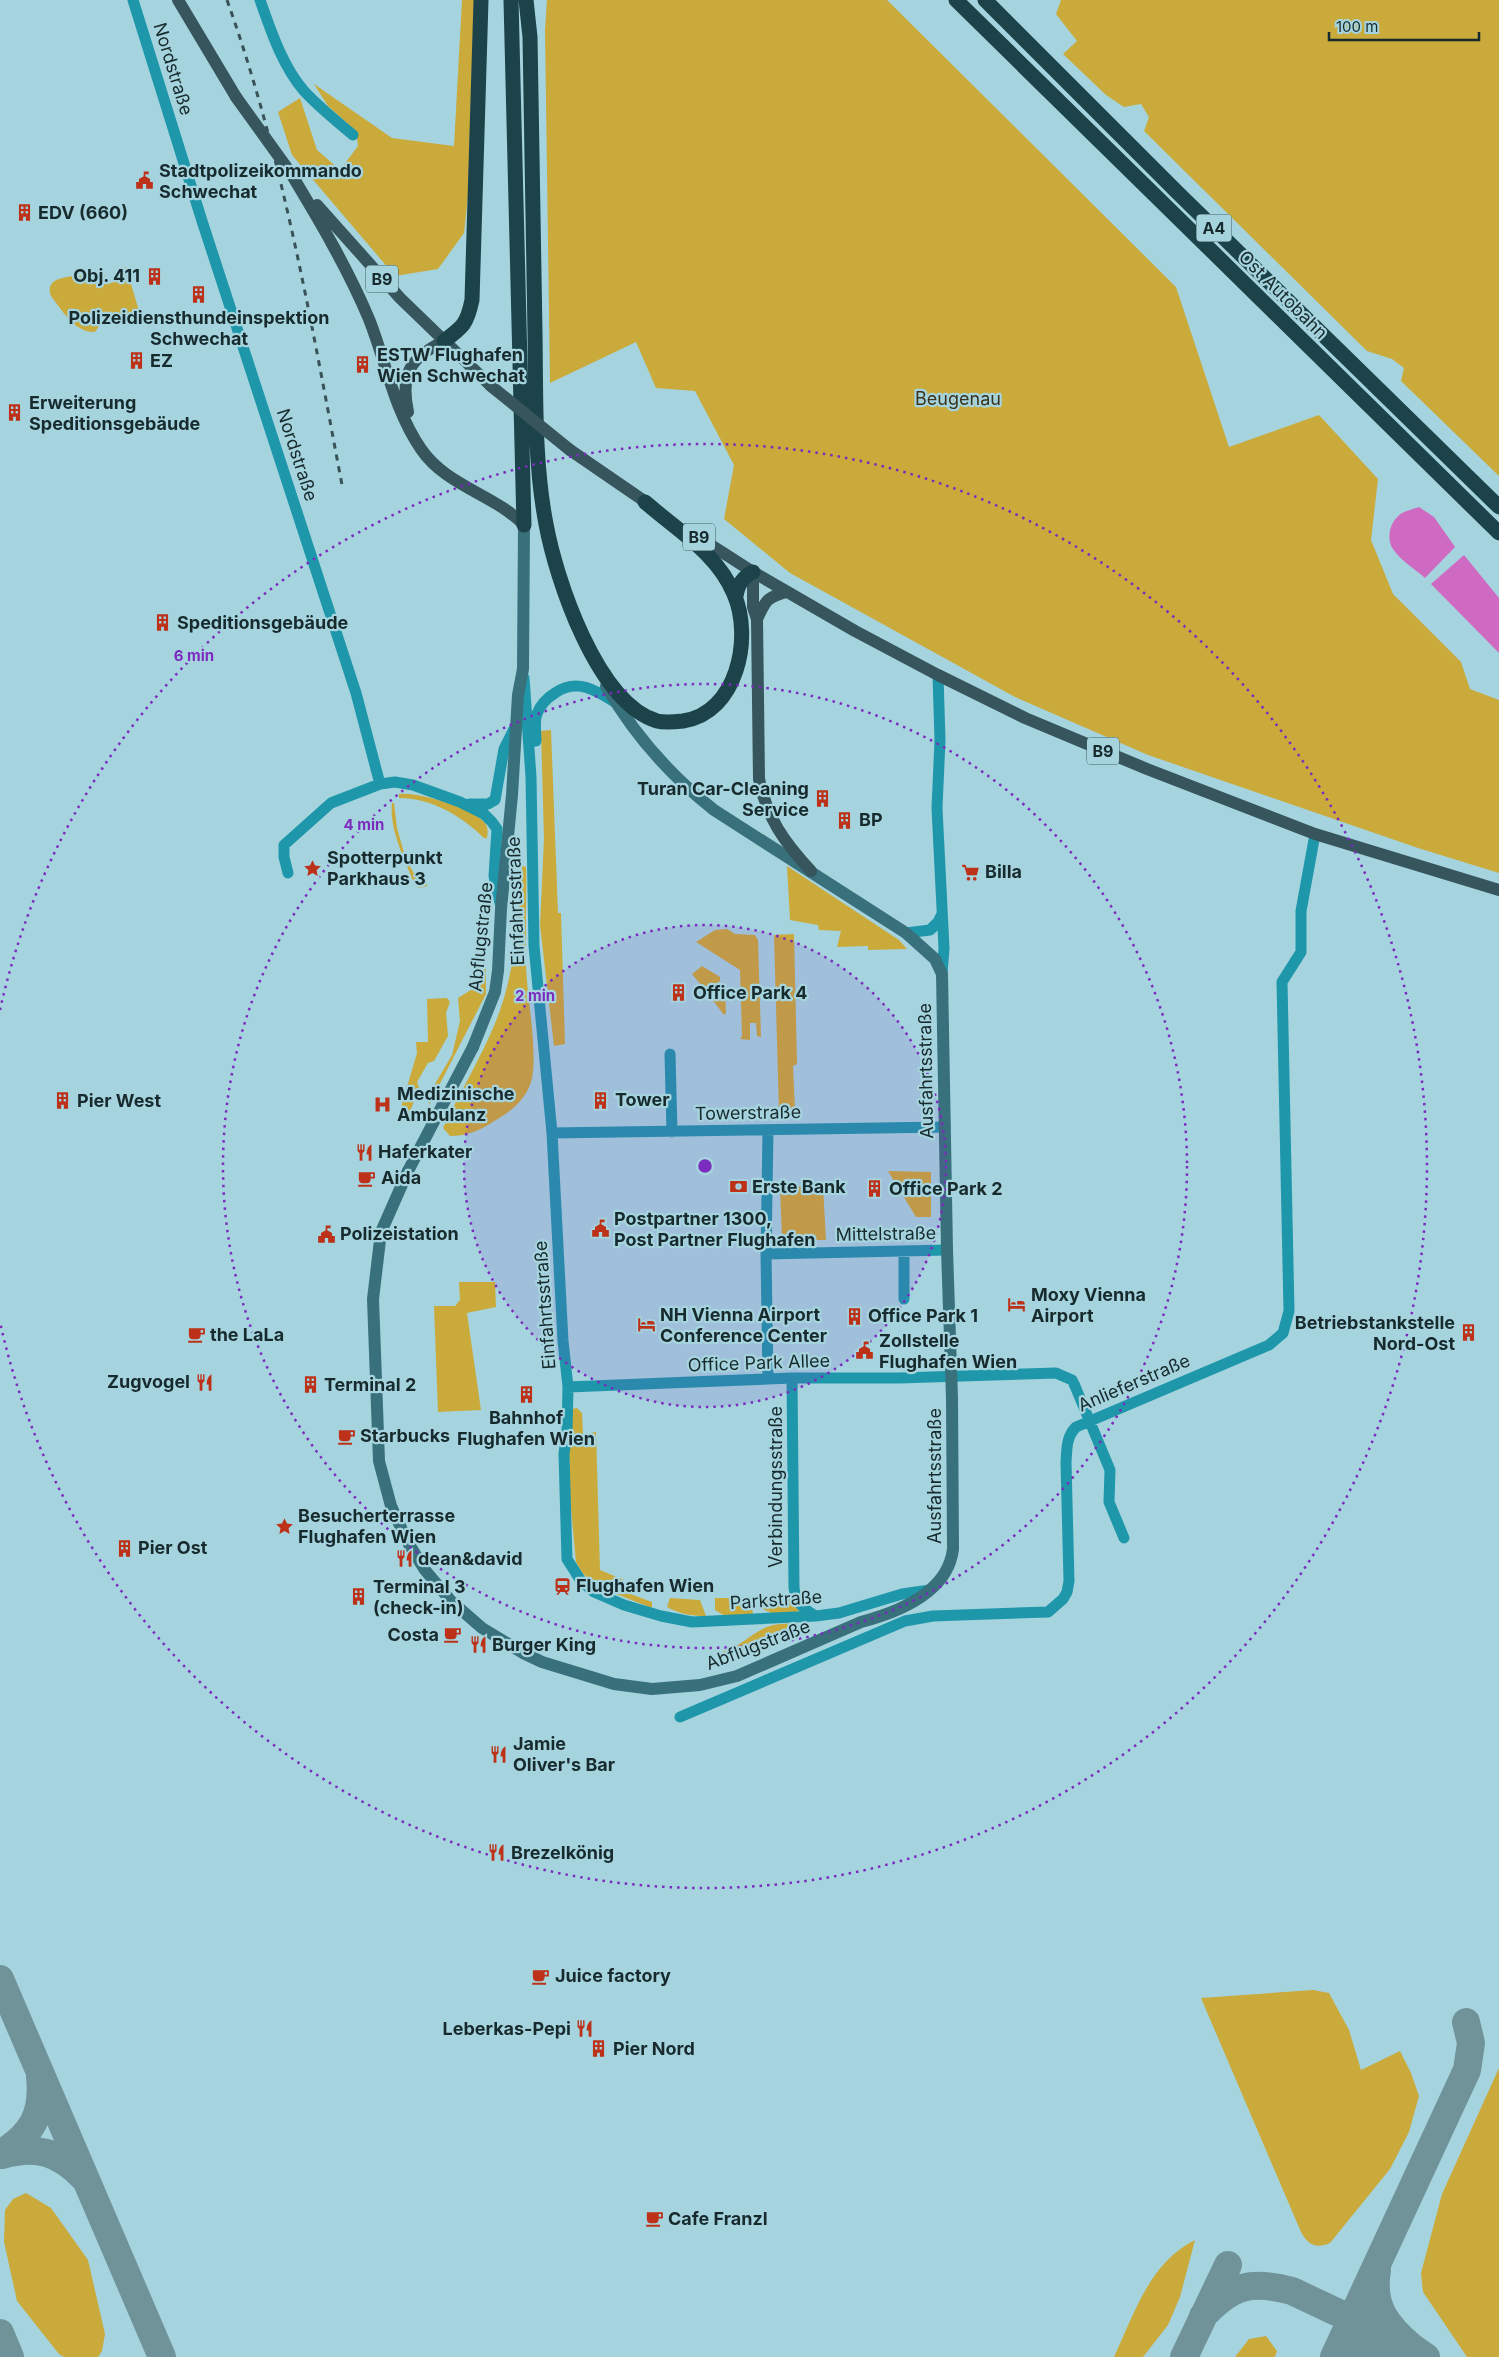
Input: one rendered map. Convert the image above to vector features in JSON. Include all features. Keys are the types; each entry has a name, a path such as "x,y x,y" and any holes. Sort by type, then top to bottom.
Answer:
{"highway":[{"path":"444,341 460,330 468,320 472,300 481,0"},
{"path":"511,0 524,525"},
{"path":"526,0 530,37 536,399 541,490 551,547 562,589 591,654 612,683 640,713 658,721 674,722 690,720 703,714 717,704 728,690 736,674 740,654 741,628 736,596 738,585 746,576 753,572"},
{"path":"530,37 535,0"},
{"name":"Ost Autobahn","path":"956,0 1499,533"},
{"name":"Ost Autobahn","path":"985,0 1183,199 1499,507"},
{"path":"645,502 709,554 719,566 736,596"}],"main road":[{"name":"B9","path":"178,0 236,97 290,172 364,261 491,386 570,450 645,502 786,592 938,675 1025,718 1314,834 1499,890"},
{"path":"290,172 348,271 369,321 389,379 421,450 448,476 503,508 524,525"},
{"path":"412,433 405,397 406,381 410,366 419,356 444,341"},
{"path":"753,572 753,607 757,619 759,779 764,801 774,825 811,871"},
{"path":"757,619 763,604 770,597 786,592"}],"street":[{"name":"Nordstraße","path":"133,0 202,221 354,686 380,784"},
{"path":"260,0 273,38 288,67 303,89 324,111 353,135"},
{"name":"Einfahrtsstraße","path":"524,525 523,669 531,777 534,946 552,1133 563,1341 568,1387 567,1431 564,1454"},
{"path":"591,654 616,702 650,747 688,789 714,810 906,933 935,959 942,974"},
{"name":"Abflugstraße","path":"523,669 518,695 512,795 495,992 473,1047 408,1170 382,1232 373,1299 379,1461 391,1506 409,1545 440,1590 467,1616 516,1649 552,1665 614,1684 666,1689 700,1685 737,1676 852,1626 879,1617 908,1604 930,1590"},
{"path":"938,675 940,740 937,808 942,914 942,974"},
{"path":"531,777 536,766 536,715 542,703 562,688 576,684 596,690 616,702"},
{"path":"460,802 479,805 488,804 495,800 504,749 516,725"},
{"path":"288,873 284,845 331,803 380,784 395,782 413,785 460,802 484,814 497,829 494,876 501,909"},
{"name":"Anlieferstraße","path":"680,1717 905,1621 934,1616 1048,1612 1056,1607 1067,1592 1070,1581 1066,1462 1069,1436 1076,1427 1269,1344 1282,1333 1289,1311 1282,982 1301,952 1301,911 1314,834"},
{"path":"906,933 930,930 938,922 942,914"},
{"name":"Ausfahrtsstraße","path":"930,1590 948,1571 953,1549 952,1376 947,1250 942,974"},
{"path":"670,1054 672,1132"},
{"name":"Towerstraße","path":"552,1133 945,1127"},
{"path":"768,1130 766,1254 768,1379"},
{"name":"Mittelstraße","path":"766,1254 947,1250"},
{"path":"904,1251 904,1299"},
{"name":"Office Park Allee","path":"568,1387 792,1378 1056,1373 1072,1380 1090,1421 1110,1470 1109,1502 1124,1538"},
{"name":"Verbindungsstraße","path":"792,1378 794,1588 796,1598 801,1606 816,1616"},
{"name":"Parkstraße","path":"564,1454 567,1559 581,1581 594,1592 624,1605 661,1616 692,1622 816,1616 839,1613 902,1594 930,1590"}],"green space":[{"path":"462,0 474,0 468,196 464,233 438,269 395,276 292,155 278,112 300,98 317,150 340,170 358,146 356,131 328,106 314,84 392,138 454,146"},
{"name":"Beugenau","path":"547,0 887,0 1176,287 1229,447 1319,415 1378,479 1371,540 1393,594 1461,662 1470,689 1499,700 1499,873 1418,848 1148,755 1015,697 790,573 724,519 734,465 695,391 656,388 636,342 550,383 545,30"},
{"path":"1061,0 1499,0 1499,476 1401,381 1404,368 1392,359 1367,351 1144,131 1149,117 1141,104 1124,107 1106,95 1063,54 1077,41 1056,14"},
{"path":"126,267 139,311 102,322 95,332 81,329 75,325 51,296 50,288 53,282 60,279 104,274 108,284 116,281 114,273"},
{"path":"551,730 558,913 561,913 565,1044 554,1046 540,925 544,838 541,731"},
{"path":"399,794 431,798 457,806 479,817 487,826 487,838 484,838 466,822 445,810 423,801 399,798"},
{"path":"392,803 394,803 397,828 406,860 421,885 427,883 427,886 420,888 415,886 396,835 393,824"},
{"path":"522,866 526,867 526,963 533,1043 533,1074 527,1091 512,1109 474,1132 450,1136 443,1128 490,1035 503,1002 515,945"},
{"path":"787,866 899,940 907,949 868,950 868,946 837,947 841,931 819,930 818,925 790,920"},
{"path":"485,923 486,994 429,1105 428,1096 452,1055 460,1021 458,998 474,988 480,978"},
{"path":"727,929 735,934 755,935 758,940 761,1037 757,1036 756,1023 750,1023 750,1040 740,1039 742,1036 740,970 696,942 715,930"},
{"path":"794,934 797,1064 793,1066 795,1110 793,1113 779,1113 774,935"},
{"path":"702,966 720,977 720,981 706,991 692,974"},
{"path":"721,985 725,988 726,1013 724,1015 708,994"},
{"path":"447,998 450,1002 446,1013 448,1036 434,1061 428,1063 417,1082 419,1088 407,1120 397,1121 417,1053 416,1042 428,1042 427,999"},
{"path":"888,1171 931,1172 931,1217 916,1217"},
{"path":"823,1186 826,1240 782,1240 780,1187"},
{"path":"459,1282 495,1282 496,1307 467,1313 481,1410 438,1412 434,1306 455,1306 460,1300"},
{"path":"577,1408 582,1413 583,1434 596,1432 600,1570 624,1580 620,1590 652,1602 652,1608 601,1588 583,1574 576,1562 570,1498 569,1450 572,1409"},
{"path":"757,1597 788,1597 800,1613 774,1614 765,1610 759,1604"},
{"path":"670,1598 700,1600 706,1616 686,1614 667,1607"},
{"path":"715,1598 750,1598 753,1614 725,1616 715,1610"},
{"path":"798,1623 772,1641 722,1657 722,1652 767,1627 778,1624"},
{"path":"1313,1990 1329,1993 1349,2030 1361,2070 1400,2051 1411,2073 1419,2096 1409,2132 1390,2169 1330,2243 1321,2246 1310,2243 1301,2232 1201,1998"},
{"path":"1499,2068 1499,2357 1467,2357 1423,2292 1421,2273 1442,2194"},
{"path":"26,2193 51,2208 88,2260 105,2334 102,2351 98,2357 64,2357 59,2354 17,2301 4,2242 5,2210 13,2199"},
{"path":"1195,2240 1180,2297 1168,2325 1143,2357 1114,2357 1145,2291 1155,2275 1179,2250"},
{"path":"1266,2336 1277,2351 1275,2357 1235,2357 1249,2339"}],"shaded area":[{"path":"1419,507 1434,517 1455,547 1425,578 1396,553 1390,539 1391,528 1399,515"},
{"path":"1464,555 1499,598 1499,653 1431,584"}],"taxiway":[{"path":"0,1979 162,2357"},
{"path":"1334,2357 1467,2070 1471,2043 1466,2022"},
{"path":"0,2154 20,2139 34,2122 40,2102 40,2077"},
{"path":"2,2155 26,2151 47,2153 66,2162 84,2178"},
{"path":"1184,2357 1228,2265"},
{"path":"1346,2357 1354,2352 1370,2347 1413,2348 1395,2332 1383,2314 1376,2294 1377,2270"},
{"path":"1203,2316 1223,2297 1243,2288 1253,2286 1278,2288 1292,2291 1413,2348 1426,2357"},
{"path":"0,2333 10,2357"}],"railway":[{"path":"227,0 247,59 280,179 307,301 342,485"}],"place":[{"name":"Stadtpolizeikommando Schwechat","path":"145,181"},
{"name":"EDV (660)","path":"24,213"},
{"name":"Obj. 411","path":"154,276"},
{"name":"Polizeidiensthundeinspektion Schwechat","path":"199,295"},
{"name":"EZ","path":"136,361"},
{"name":"ESTW Flughafen Wien Schwechat","path":"363,365"},
{"name":"Erweiterung Speditionsgebäude","path":"15,413"},
{"name":"Speditionsgebäude","path":"163,623"},
{"name":"Turan Car-Cleaning Service","path":"823,799"},
{"name":"BP","path":"845,820"},
{"name":"Spotterpunkt Parkhaus 3","path":"313,868"},
{"name":"Billa","path":"971,872"},
{"name":"Office Park 4","path":"679,993"},
{"name":"Tower","path":"601,1100"},
{"name":"Pier West","path":"63,1101"},
{"name":"Medizinische Ambulanz","path":"383,1104"},
{"name":"Haferkater","path":"364,1152"},
{"name":"Aida","path":"367,1178"},
{"name":"Erste Bank","path":"738,1187"},
{"name":"Office Park 2","path":"875,1189"},
{"name":"Postpartner 1300, Post Partner Flughafen","path":"600,1229"},
{"name":"Polizeistation","path":"326,1234"},
{"name":"Moxy Vienna Airport","path":"1017,1305"},
{"name":"Office Park 1","path":"854,1316"},
{"name":"NH Vienna Airport Conference Center","path":"646,1325"},
{"name":"Betriebstankstelle Nord-Ost","path":"1469,1333"},
{"name":"the LaLa","path":"196,1335"},
{"name":"Zollstelle Flughafen Wien","path":"865,1351"},
{"name":"Zugvogel","path":"204,1382"},
{"name":"Terminal 2","path":"310,1385"},
{"name":"Bahnhof Flughafen Wien","path":"526,1395"},
{"name":"Starbucks","path":"346,1436"},
{"name":"Besucherterrasse Flughafen Wien","path":"284,1526"},
{"name":"Pier Ost","path":"124,1548"},
{"name":"dean&david","path":"404,1559"},
{"name":"Flughafen Wien","path":"562,1586"},
{"name":"Terminal 3 (check-in)","path":"359,1597"},
{"name":"Costa","path":"453,1635"},
{"name":"Burger King","path":"478,1645"},
{"name":"Jamie Oliver's Bar","path":"499,1754"},
{"name":"Brezelkönig","path":"497,1853"},
{"name":"Juice factory","path":"541,1976"},
{"name":"Leberkas-Pepi","path":"585,2029"},
{"name":"Pier Nord","path":"599,2049"},
{"name":"Cafe Franzl","path":"654,2219"}]}
